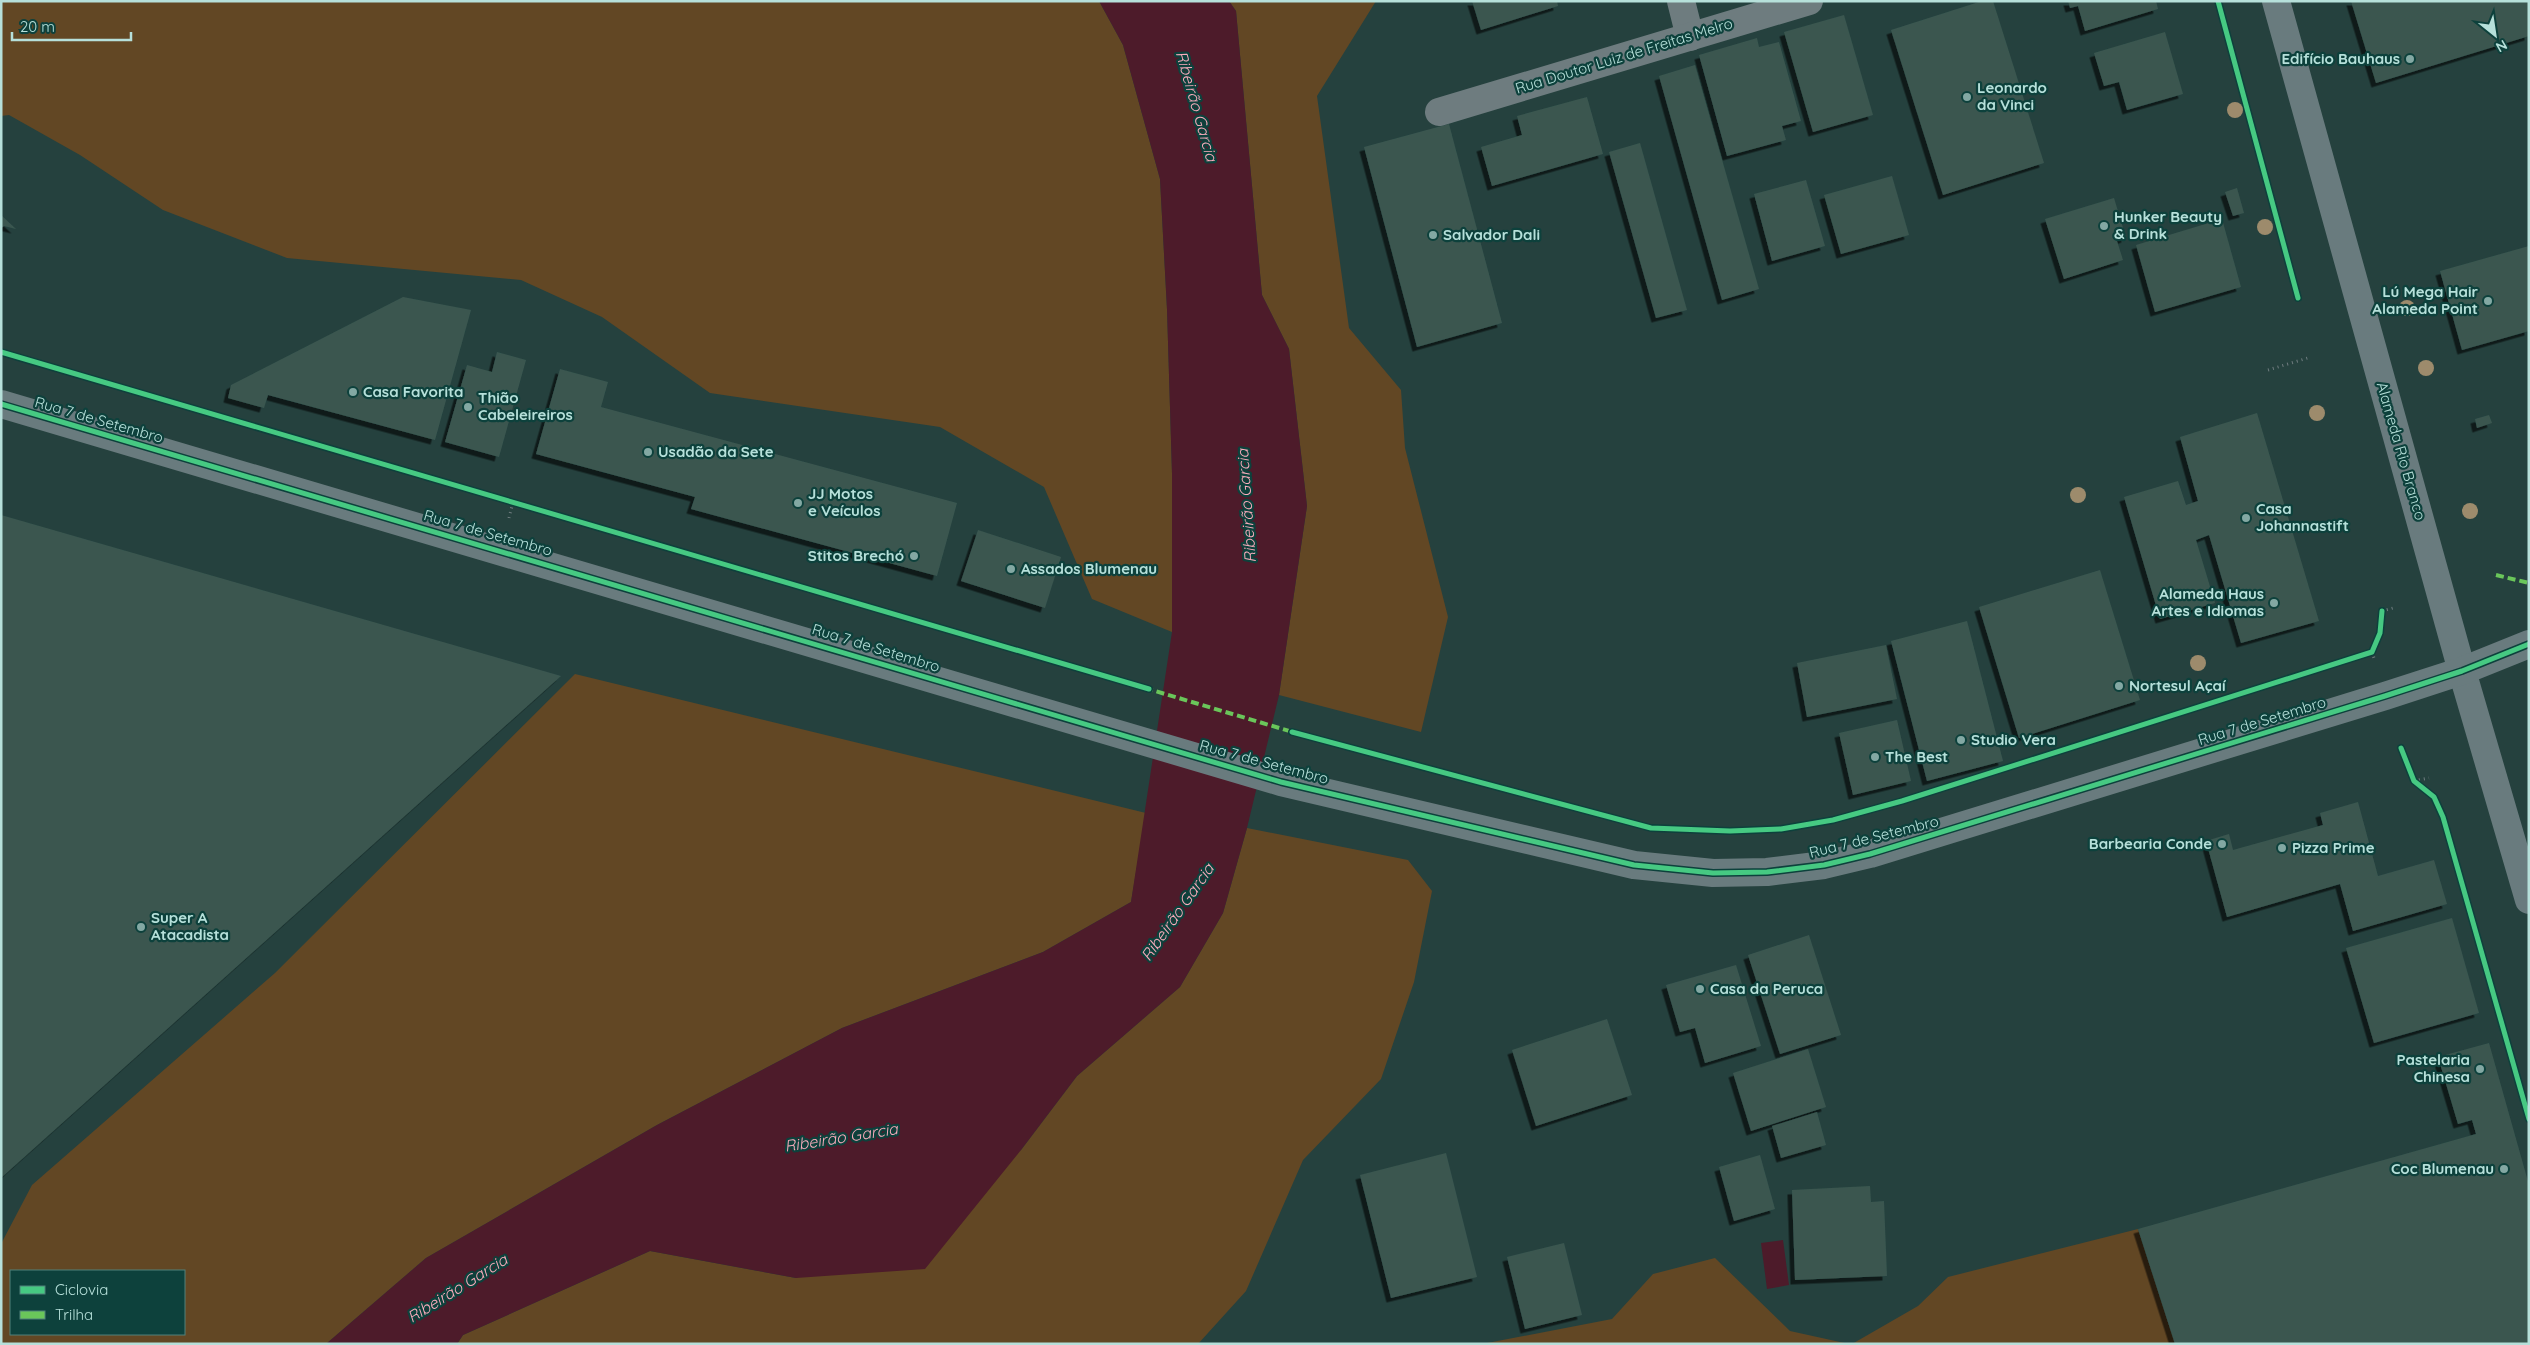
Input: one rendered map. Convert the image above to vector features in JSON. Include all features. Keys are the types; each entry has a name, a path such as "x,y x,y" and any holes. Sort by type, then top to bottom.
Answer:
{"main road":[{"name":"Alameda Rio Branco","path":"2276,1 2462,671 2529,900"},
{"name":"Rua 7 de Setembro","path":"1,404 584,574 1281,782 1634,865 1713,872 1767,872 1824,864 1916,841 2462,671 2529,644"}],"street":[{"path":"1681,1 1690,37"},
{"name":"Rua Doutor Luiz de Freitas Melro","path":"1439,112 1809,1"}],"path":[{"path":"2268,370 2311,357"},
{"path":"508,520 513,502"},
{"path":"2382,611 2394,608"},
{"path":"2372,652 2374,658"},
{"path":"2410,772 2414,781 2421,786"},
{"path":"2414,781 2429,778"}],"shaded area":[{"path":"1,1 1099,1 1123,45 1160,179 1167,309 1172,473 1172,632 1092,599 1044,487 940,427 710,393 602,317 521,280 287,258 163,210 80,155 9,115 1,116"},
{"path":"1229,1 1376,1 1317,96 1349,328 1401,390 1405,448 1448,617 1421,732 1279,695 1307,506 1289,349 1262,295 1236,11"},
{"path":"575,674 1146,813 1131,902 1043,952 842,1028 657,1125 426,1258 326,1344 1,1344 1,1244 32,1185 275,973"},
{"path":"1247,828 1408,860 1432,891 1414,982 1381,1079 1303,1160 1246,1291 1198,1344 457,1344 463,1335 650,1251 796,1278 1021,1150 1077,1076 1180,987 1223,913"},
{"path":"2138,1229 2175,1344 1852,1344 1918,1306 1948,1277"},
{"path":"1715,1258 1790,1331 1849,1344 1482,1344 1612,1319 1653,1274"}],"water":[{"name":"Ribeirão Garcia","path":"1099,1 1229,1 1236,11 1262,295 1289,349 1307,506 1279,695 1247,828 1223,913 1180,987 1077,1076 1021,1150 925,1269 796,1278 650,1251 463,1335 457,1344 326,1344 426,1258 657,1125 842,1028 1043,952 1131,902 1172,632 1172,473 1167,309 1160,179 1123,45"},
{"path":"1783,1240 1789,1285 1767,1289 1761,1243"}],"building":[{"path":"1472,1 1557,1 1558,6 1481,30"},
{"name":"Leonardo da Vinci","path":"1982,1 1993,1 2044,163 1943,195 1891,30"},
{"path":"2068,1 2156,1 2158,9 2085,31 2078,6 2070,8"},
{"name":"Edifício Bauhaus","path":"2351,1 2529,1 2529,36 2376,83"},
{"path":"1844,15 1873,115 1813,132 1784,32"},
{"path":"2165,32 2183,94 2127,110 2119,82 2104,86 2094,53"},
{"path":"1757,38 1759,47 1779,42 1801,121 1782,126 1786,140 1727,156 1699,55"},
{"path":"1695,65 1759,289 1722,300 1659,76"},
{"path":"1587,97 1603,154 1492,186 1481,147 1522,135 1517,116"},
{"name":"Salvador Dali","path":"1449,124 1502,323 1417,347 1364,147"},
{"path":"1640,143 1687,310 1656,318 1609,152"},
{"path":"1892,176 1909,235 1841,254 1824,195"},
{"path":"1806,180 1825,246 1772,261 1754,194"},
{"path":"2237,188 2244,213 2233,216 2225,192"},
{"path":"2114,198 2126,238 2117,241 2123,260 2064,279 2045,219"},
{"path":"1,215 16,229 4,226 1,228"},
{"path":"2222,219 2241,287 2155,312 2136,245"},
{"name":"Lú Mega Hair Alameda Point","path":"2529,246 2529,331 2462,350 2440,271"},
{"path":"403,297 471,310 435,440 268,395 264,408 228,398 231,385"},
{"path":"497,352 526,360 499,457 445,442 467,365 492,372"},
{"path":"560,369 608,382 601,407 957,503 937,576 691,509 695,497 536,454"},
{"name":"Casa Johannastift","path":"2257,413 2319,621 2241,643 2209,535 2196,540 2215,603 2160,619 2124,497 2178,481 2186,505 2198,501 2180,437"},
{"path":"2489,415 2492,423 2477,428 2475,419"},
{"name":"Super A Atacadista","path":"1,515 561,676 1,1178"},
{"name":"Assados Blumenau","path":"978,530 1061,557 1045,608 961,581"},
{"path":"2100,570 2140,700 2019,738 1979,607"},
{"path":"1967,621 2003,761 1927,781 1891,641"},
{"path":"1886,645 1897,699 1807,717 1797,663"},
{"name":"The Best","path":"1897,720 1911,781 1853,795 1839,733"},
{"path":"2358,802 2378,876 2434,860 2447,904 2353,931 2340,884 2227,917 2206,841 2229,834 2233,850 2323,825 2320,813"},
{"path":"2452,918 2479,1013 2374,1043 2346,948"},
{"path":"1809,935 1841,1035 1780,1054 1748,955"},
{"path":"1736,965 1761,1046 1705,1063 1695,1028 1680,1032 1666,985"},
{"path":"1607,1019 1632,1095 1536,1126 1512,1050"},
{"path":"2489,1043 2529,1185 2529,1344 2175,1344 2138,1229 2476,1134 2472,1120 2458,1124 2438,1057"},
{"path":"1808,1049 1826,1107 1751,1131 1733,1073"},
{"path":"1817,1112 1826,1145 1781,1158 1772,1126"},
{"path":"1446,1153 1477,1277 1391,1298 1360,1175"},
{"path":"1760,1155 1775,1209 1734,1221 1719,1167"},
{"path":"1870,1186 1871,1202 1884,1201 1887,1276 1795,1280 1792,1190"},
{"path":"1564,1243 1582,1315 1525,1329 1507,1257"}],"marked path":[{"path":"2496,575 2529,583"},
{"path":"1145,688 1296,733"}],"cycle path":[{"path":"2218,1 2298,298"},
{"path":"1,352 1149,689"},
{"path":"1,404 1281,782 1634,865 1713,873 1767,872 1824,865 1870,854 2385,696 2462,671 2529,644"},
{"path":"1292,732 1651,828 1730,831 1781,829 1833,820 1902,801 2372,652 2380,633 2382,611"},
{"path":"2401,748 2414,781 2434,797 2443,817 2529,1119"}],"place":[{"name":"Edifício Bauhaus","path":"2410,59"},
{"name":"Leonardo da Vinci","path":"1967,97"},
{"name":"Hunker Beauty & Drink","path":"2104,226"},
{"name":"Salvador Dali","path":"1433,235"},
{"name":"Lú Mega Hair Alameda Point","path":"2488,301"},
{"name":"Casa Favorita","path":"353,392"},
{"name":"Thião Cabeleireiros","path":"468,407"},
{"name":"Usadão da Sete","path":"648,452"},
{"name":"JJ Motos e Veículos","path":"798,503"},
{"name":"Casa Johannastift","path":"2246,518"},
{"name":"Stitos Brechó","path":"914,556"},
{"name":"Assados Blumenau","path":"1011,569"},
{"name":"Alameda Haus Artes e Idiomas","path":"2274,603"},
{"name":"Nortesul Açaí","path":"2119,686"},
{"name":"Studio Vera","path":"1961,740"},
{"name":"The Best","path":"1875,757"},
{"name":"Barbearia Conde","path":"2222,844"},
{"name":"Pizza Prime","path":"2282,848"},
{"name":"Super A Atacadista","path":"141,927"},
{"name":"Casa da Peruca","path":"1700,989"},
{"name":"Pastelaria Chinesa","path":"2480,1069"},
{"name":"Coc Blumenau","path":"2504,1169"}]}
